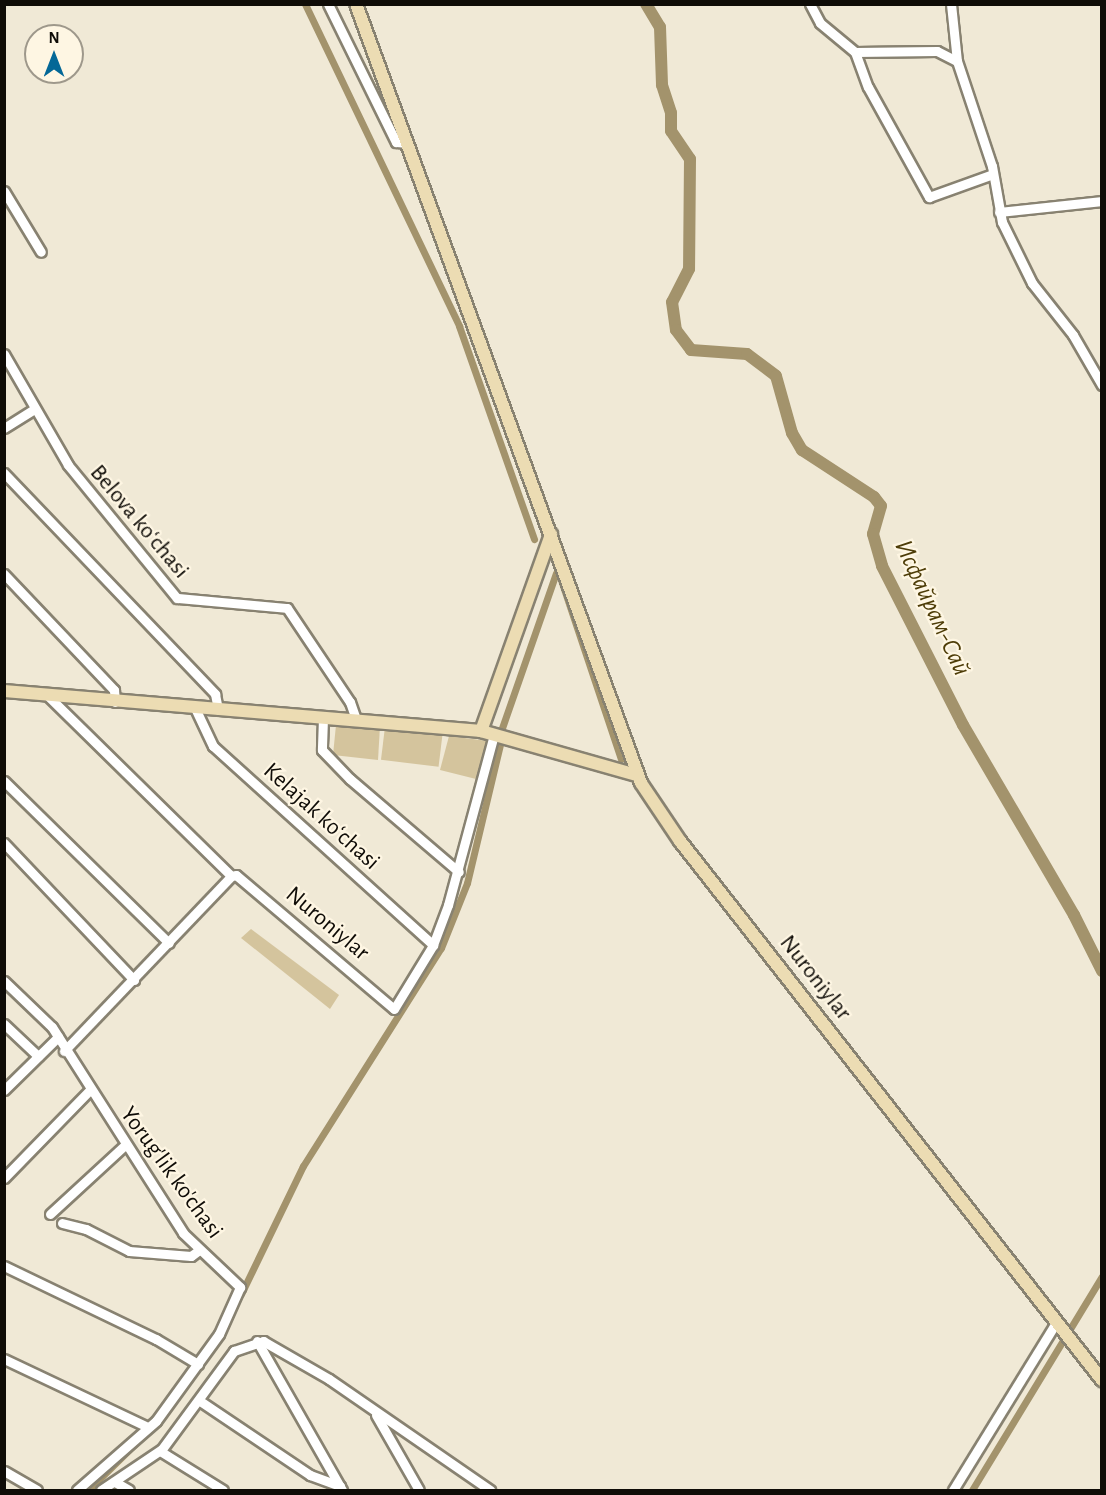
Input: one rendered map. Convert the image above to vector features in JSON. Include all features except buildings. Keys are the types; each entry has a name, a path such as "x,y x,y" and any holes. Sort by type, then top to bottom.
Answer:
{"main road":[{"name":"Nuroniylar","path":"357,4 637,776 680,841 1101,1380"},
{"path":"481,731 551,534"},
{"path":"4,691 481,731 637,776"}],"street":[{"path":"328,4 396,142 408,143"},
{"path":"810,4 820,23 855,52 868,87 929,197 993,174"},
{"path":"951,4 957,61 993,174 999,212 1032,283 1073,335 1101,386"},
{"path":"855,52 937,51 957,61"},
{"path":"4,191 41,252"},
{"path":"999,212 1101,201"},
{"name":"Belova koʻchasi","path":"4,354 51,441 111,523 177,598 287,608 350,702 356,719"},
{"path":"4,428 34,409"},
{"path":"4,473 215,694 218,710"},
{"path":"4,574 114,690 116,702"},
{"name":"Nuroniylar","path":"47,695 231,876 236,875 394,1009 433,945 459,872 494,734"},
{"name":"Kelajak koʻchasi","path":"195,708 213,746 433,945"},
{"path":"323,717 322,750 350,779 459,872"},
{"path":"4,781 169,943"},
{"path":"4,843 134,980"},
{"path":"64,1051 231,876"},
{"name":"Yorug'lik ko'chasi","path":"4,981 58,1037 64,1051 124,1146 198,1251 240,1287 227,1322 198,1364 148,1427 77,1491"},
{"path":"4,998 13,989"},
{"path":"4,1024 38,1056"},
{"path":"4,1089 58,1037"},
{"path":"4,1178 89,1091"},
{"path":"50,1214 124,1146"},
{"path":"62,1223 86,1229 129,1251 191,1256 198,1251"},
{"path":"4,1266 119,1320 198,1364"},
{"path":"953,1491 1057,1321"},
{"path":"257,1341 341,1488"},
{"path":"101,1491 160,1451 200,1401 234,1351 257,1341 279,1346 376,1415 490,1491"},
{"path":"4,1359 148,1427"},
{"path":"200,1401 310,1475 341,1488"},
{"path":"376,1415 419,1491"},
{"path":"160,1451 222,1491"},
{"path":"4,1471 37,1491"},
{"path":"115,1482 129,1491"}],"shaded area":[{"path":"336,725 380,726 378,760 333,755"},
{"path":"385,727 443,734 439,767 381,760"},
{"path":"449,736 488,741 480,780 440,770"},
{"path":"251,929 339,995 330,1009 241,938"}],"waterway":[{"path":"305,4 459,326 534,539"},
{"name":"Исфайрам-Сай","path":"646,4 660,27 662,85 671,113 671,131 690,159 689,269 672,302 676,330 691,350 747,354 776,376 792,433 802,450 874,497 881,506 873,534 882,566 963,725 1074,915 1102,971"},
{"path":"553,556 621,759"},
{"path":"502,728 556,573"},
{"path":"241,1294 303,1166 441,948 467,883 500,745"},
{"path":"972,1490 1102,1276"},
{"path":"88,1490 135,1444"}]}
